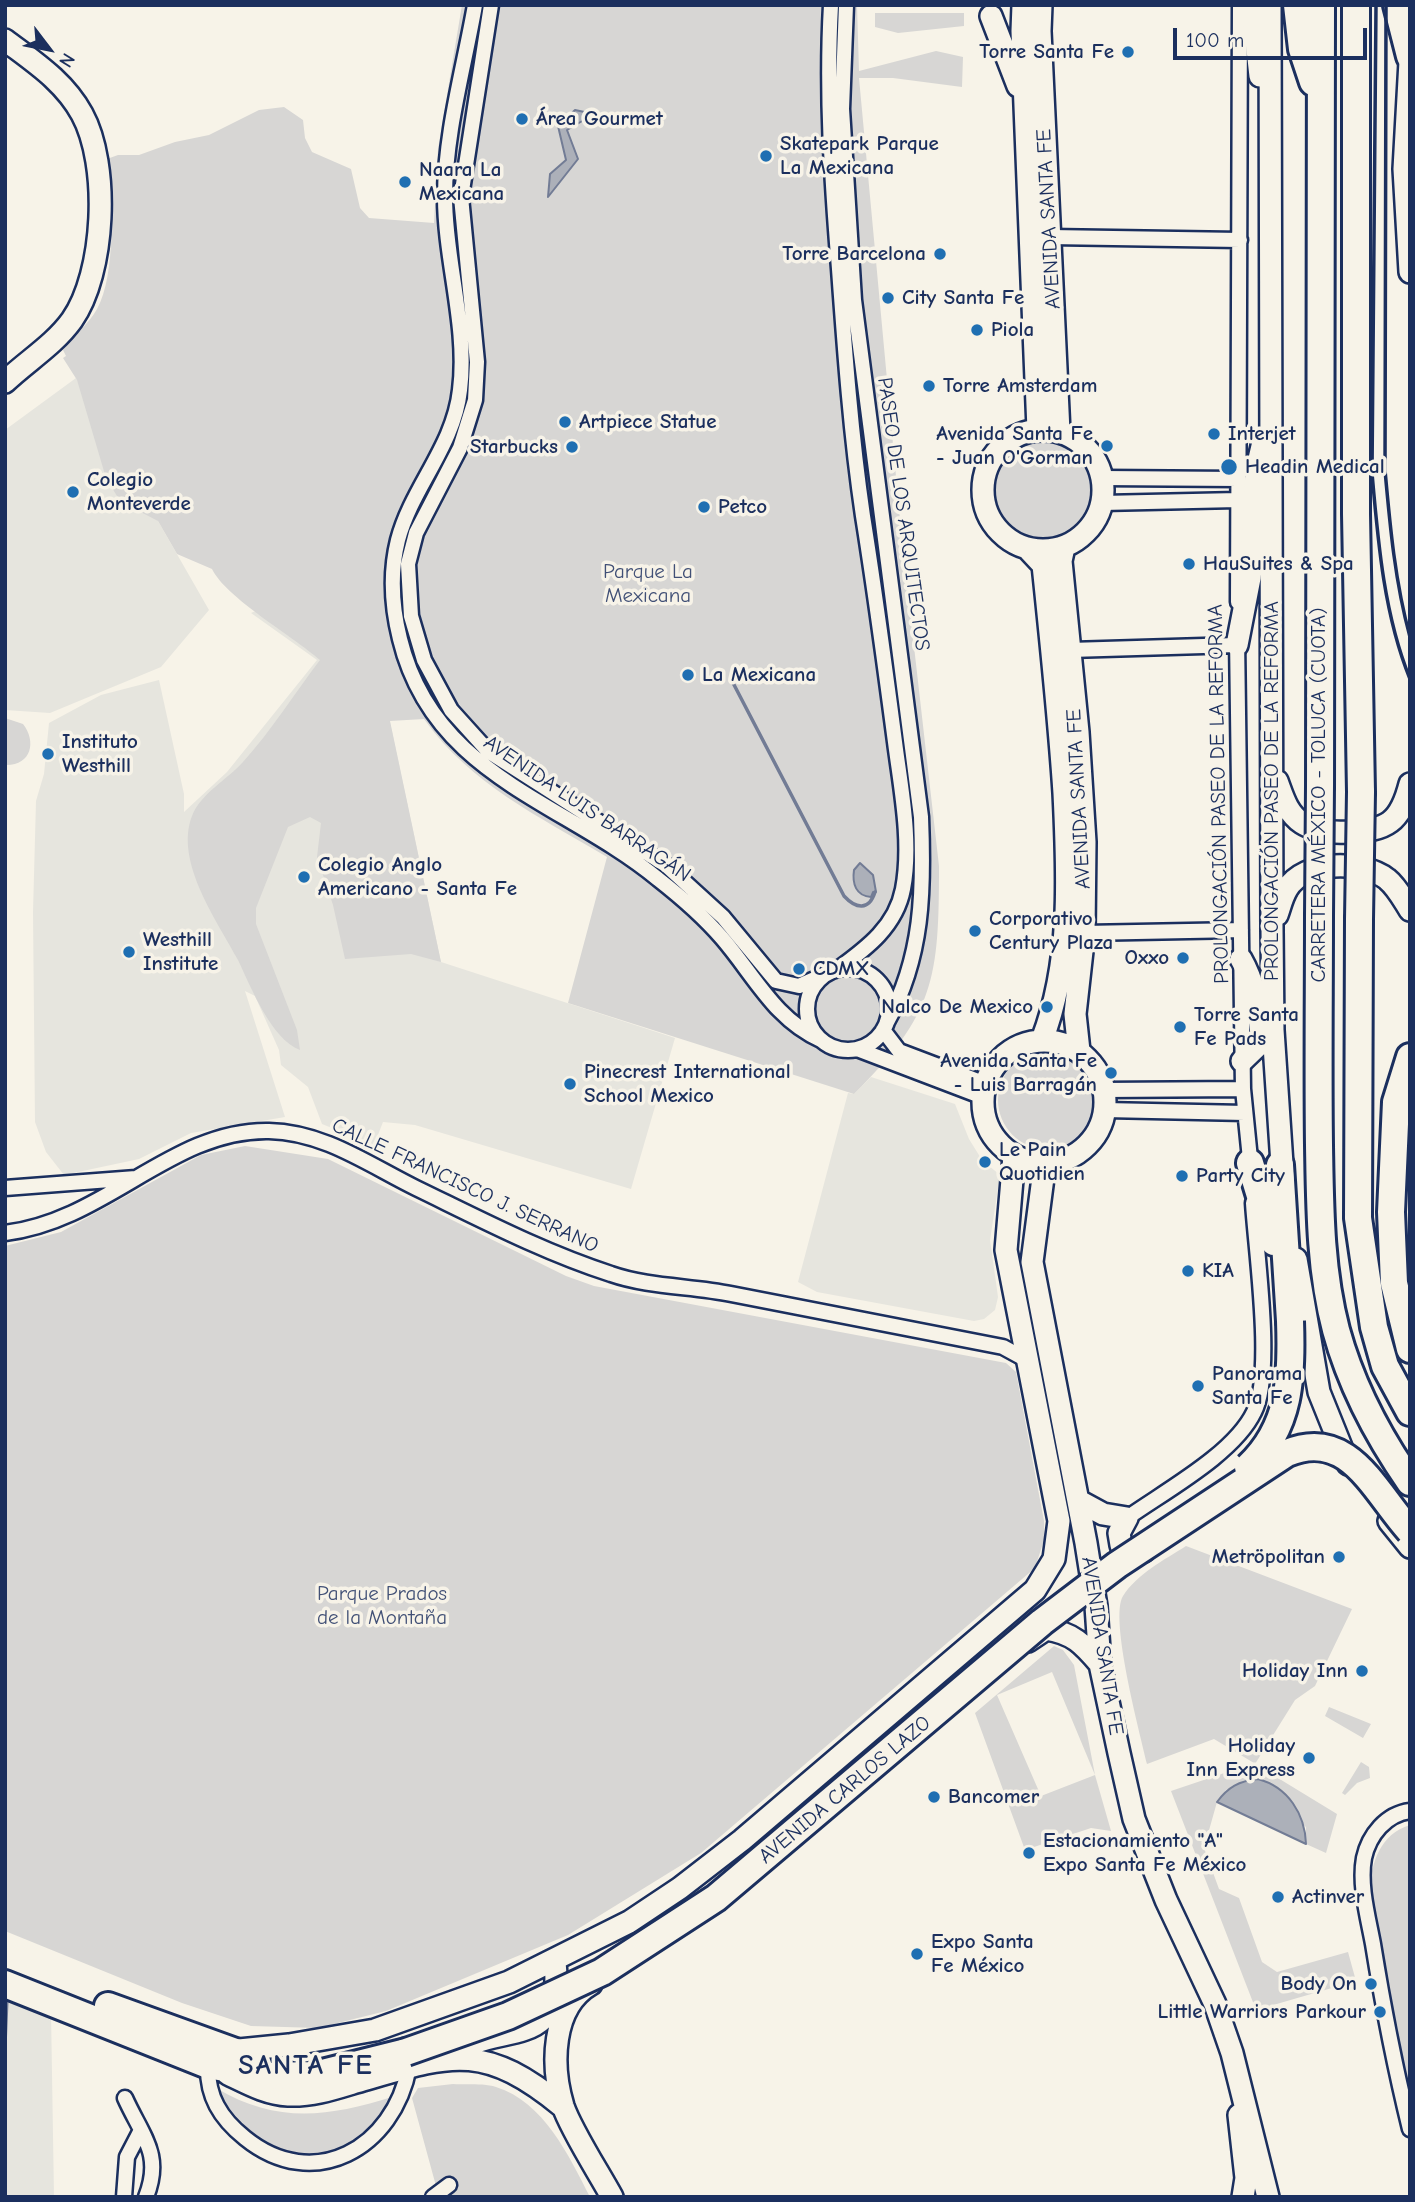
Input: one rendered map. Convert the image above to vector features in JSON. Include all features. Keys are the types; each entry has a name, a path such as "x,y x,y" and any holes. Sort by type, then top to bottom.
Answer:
{"highway":[{"path":"1297,5 1303,49 1321,106"},
{"name":"CARRETERA MÉXICO - TOLUCA (CUOTA)","path":"1321,5 1319,1172 1324,1267 1336,1330 1359,1393 1375,1428 1410,1482"},
{"name":"CARRETERA MÉXICO - TOLUCA (CUOTA)","path":"1356,5 1356,514 1361,792 1358,1218 1374,1327 1385,1366 1410,1412"},
{"path":"1397,5 1410,59"},
{"path":"1410,1057 1396,1102 1391,1212 1394,1283 1410,1349"},
{"path":"1250,1163 1287,1287"},
{"path":"1280,1165 1287,1287"},
{"name":"AVENIDA CARLOS LAZO","path":"405,2052 632,1936 709,1883 1032,1611 1109,1555 1246,1468 1264,1452 1277,1431 1285,1409 1292,1361 1287,1287"},
{"name":"AVENIDA CARLOS LAZO","path":"5,1984 217,2058 299,2062 405,2052 508,2016 601,1972 684,1919 800,1830 1042,1622 1116,1564 1287,1453 1315,1446 1344,1453 1410,1531"},
{"name":"AVENIDA CARLOS LAZO","path":"5,1965 217,2058"}],"street":[{"name":"AVENIDA LUIS BARRAGÁN","path":"475,5 446,176 446,217 462,371 459,398 446,442 398,541 393,593 406,660 432,711 452,738 477,762 501,780 643,858 720,936 786,1021 821,1040"},
{"name":"AVENIDA LUIS BARRAGÁN","path":"491,5 461,197 478,375 475,401 460,448 416,533 408,564 411,616 424,660 451,710 488,751 723,917 776,981 799,986 832,971"},
{"name":"PASEO DE LOS ARQUITECTOS","path":"831,5 854,300 921,817 922,881 911,968 885,1026"},
{"name":"PASEO DE LOS ARQUITECTOS","path":"832,971 881,933 893,915 904,887 903,804 863,512 845,356 835,68 846,5"},
{"name":"AVENIDA SANTA FE","path":"1023,5 1025,104 1049,431"},
{"name":"AVENIDA SANTA FE","path":"1041,5 1049,237 1049,431"},
{"name":"PROLONGACIÓN PASEO DE LA REFORMA","path":"1127,1518 1218,1453 1254,1412 1264,1369 1242,1061 1237,645 1240,5"},
{"path":"1252,5 1272,150"},
{"name":"PROLONGACIÓN PASEO DE LA REFORMA","path":"1268,1035 1272,929 1270,5"},
{"path":"991,16 1025,104"},
{"path":"5,40 59,81 83,115 97,167 101,210 96,259 83,302 70,323 36,358 5,382"},
{"path":"1410,59 1404,169 1410,272"},
{"path":"1049,237 1240,240"},
{"path":"5,362 52,340"},
{"path":"459,398 475,401"},
{"path":"1070,650 1237,645 1250,578 1256,472 1271,413"},
{"path":"1049,431 1074,438 1087,449 1102,478 1102,503 1094,522 1081,537 1064,547 1046,551 1028,549 1011,542 997,530 987,514 983,495 984,476 991,459 1004,444 1020,435 1049,431"},
{"path":"1102,478 1239,479"},
{"path":"1102,503 1238,500"},
{"name":"AVENIDA SANTA FE","path":"1064,547 1061,561 1085,842 1084,933 1075,1014 1079,1051"},
{"name":"AVENIDA SANTA FE","path":"1028,549 1043,565 1060,733 1067,846 1066,923 1054,1009 1042,1040"},
{"path":"878,612 895,610"},
{"path":"1272,766 1287,808 1302,823 1329,834 1377,831 1395,818 1405,803 1410,784"},
{"path":"1272,929 1287,888 1304,873 1336,866 1369,870 1387,879 1410,910"},
{"path":"1084,933 1241,930"},
{"path":"1241,959 1251,977 1268,1035 1276,1088 1280,1165 1319,1392 1352,1473 1410,1548"},
{"path":"857,1049 876,1039 885,1026 888,999 874,978 851,968 832,971 816,982 807,1006 812,1031 821,1040 844,1050 857,1049 984,1090"},
{"path":"885,1026 899,1051 984,1090"},
{"path":"1242,1061 1268,1035"},
{"path":"1042,1040 1060,1042 1079,1051 1099,1075 1105,1100 1101,1125 1088,1144 1071,1157 1053,1163 1029,1162 1014,1156 998,1143 984,1118 984,1090 1002,1056 1020,1045 1042,1040"},
{"path":"1105,1100 1243,1089"},
{"path":"1105,1100 1245,1113"},
{"name":"CALLE FRANCISCO J. SERRANO","path":"5,1233 30,1230 70,1216 179,1153 235,1132 271,1131 309,1137 359,1157 413,1187 559,1257 615,1276 729,1293 1003,1347 1026,1359"},
{"name":"AVENIDA SANTA FE","path":"1014,1156 1006,1250 1059,1521 1054,1559 1035,1590"},
{"name":"AVENIDA SANTA FE","path":"1053,1163 1044,1170 1032,1262 1079,1501 1096,1606 1100,1664 1134,1819 1166,1900 1214,2004 1231,2053 1268,2197"},
{"name":"CALLE FRANCISCO J. SERRANO","path":"5,1188 140,1177"},
{"path":"1026,1359 1039,1357 1048,1344"},
{"path":"1096,1606 1108,1583 1127,1563 1284,1459 1298,1455 1321,1458 1352,1473"},
{"path":"1079,1501 1103,1514 1127,1518 1119,1533 1121,1545 1134,1553 1144,1551"},
{"name":"AVENIDA CARLOS LAZO","path":"217,2058 375,2030 509,1982 555,1962 629,1922 742,1840 1035,1590"},
{"path":"1017,1605 1033,1600 1069,1606 1078,1611 1087,1620 1100,1664"},
{"name":"AVENIDA CARLOS LAZO","path":"564,2107 557,2055 562,2012 578,1991 720,1903 1046,1629 1066,1632 1080,1641 1100,1664"},
{"path":"1410,1811 1398,1813 1379,1828 1369,1843 1364,1861 1364,1889 1390,2044 1410,2129"},
{"path":"720,1903 742,1840"},
{"path":"450,2057 465,2046 513,2036 537,2022 556,1996 555,1962"},
{"path":"217,2058 207,2086 219,2113 233,2129 263,2150 299,2163 325,2162 368,2141 394,2111 405,2052"},
{"name":"AVENIDA CARLOS LAZO","path":"405,2052 450,2057 505,2068 530,2079 564,2107"},
{"path":"1231,2053 1246,2178 1243,2197"},
{"path":"125,2098 154,2159 153,2179 146,2197"},
{"path":"564,2107 612,2197"},
{"path":"124,2197 127,2157 140,2132"},
{"path":"433,2197 449,2185"}],"shaded area":[{"path":"575,110 594,114 567,130 578,159 548,197 550,174 566,160 558,126"},
{"name":"Colegio Monteverde","path":"76,378 209,610 161,667 50,713 5,710 5,430"},
{"path":"282,599 371,633 441,962 675,1038 631,1189 415,1125 383,1122 374,1145 322,1124 308,1087 281,1065 279,1050 255,996 245,991 285,1117 191,1133 139,1159 64,1175 46,1152 35,1122 33,912 36,801 44,774 49,723 101,695 159,680 184,794 184,812 227,772 317,660 251,613"},
{"path":"860,863 873,875 876,892 873,892 871,897 859,892 855,884 854,870"},
{"path":"871,1077 955,1104 969,1139 982,1160 1000,1175 990,1240 998,1297 995,1310 984,1319 974,1321 817,1292 798,1282 848,1093 854,1094"},
{"path":"1258,1779 1278,1788 1293,1803 1302,1822 1306,1844 1217,1802 1234,1786"},
{"path":"5,1993 51,2012 54,2197 5,2197"}],"green space":[{"name":"Parque La Mexicana","path":"462,5 857,5 859,71 936,51 963,57 962,87 893,78 859,78 902,541 939,866 939,905 937,938 927,992 901,1040 854,1094 568,1003 607,857 484,781 442,742 424,719 390,721 441,962 411,954 345,959 333,905 317,857 321,823 310,817 288,827 256,908 256,924 297,1030 300,1050 280,1035 263,1011 193,872 188,834 196,808 253,750 320,660 245,604 212,569 177,554 158,521 131,507 117,496 106,478 77,380 63,358 66,356 63,350 90,320 103,295 111,236 111,193 107,159 118,155 139,155 175,142 209,135 259,110 284,107 303,120 305,138 312,152 351,169 360,208 369,218 434,223 438,149"},
{"path":"875,13 964,13 964,26 898,33 875,27"},
{"path":"1043,441 1062,445 1078,455 1088,471 1092,490 1088,509 1078,525 1062,535 1043,539 1024,535 1008,525 998,509 994,490 998,471 1008,455 1024,445"},
{"path":"5,718 23,724 30,738 30,745 29,752 21,762 5,765"},
{"path":"1047,1051 1066,1054 1082,1065 1093,1081 1096,1100 1093,1119 1082,1135 1066,1146 1047,1149 1028,1146 1012,1135 1001,1119 998,1100 1001,1081 1012,1065 1028,1054"},
{"name":"Parque Prados de la Montaña","path":"245,1146 328,1159 566,1276 594,1286 1006,1363 1016,1372 1044,1521 1044,1540 1035,1568 701,1853 568,1935 386,2011 318,2028 251,2026 182,2003 5,1931 5,1246 61,1232 201,1155"},
{"path":"1186,1546 1352,1609 1315,1686 1295,1700 1255,1764 1337,1814 1326,1853 1306,1844 1306,1827 1249,1780 1226,1790 1217,1802 1204,1848 1219,1889 1239,1898 1262,1962 1277,1972 1348,1952 1356,1981 1256,2010 1171,1791 1254,1763 1214,1739 1147,1764 1123,1651 1120,1608 1123,1596 1143,1574"},
{"path":"1054,1646 1063,1650 1074,1665 1095,1775 1111,1831 1091,1828 1025,1850 975,1713","holes":["1052,1672 1095,1775 1041,1796 997,1695"]},
{"path":"1329,1707 1371,1724 1363,1738 1325,1716"},
{"path":"1361,1762 1369,1767 1370,1778 1357,1783 1345,1795 1342,1793"},
{"path":"1410,1825 1410,2095 1398,2046 1369,1890 1372,1869 1379,1850 1391,1835"},
{"path":"453,2084 496,2087 513,2094 528,2105 564,2148 590,2197 439,2197 412,2098 418,2088"},
{"path":"216,2088 238,2100 260,2107 302,2114 346,2109 392,2097 373,2125 351,2143 328,2153 303,2154 279,2148 256,2134 234,2114"}],"waterway":[{"path":"731,679 844,896 853,904 862,906 869,902 875,892"},
{"path":"5,2043 7,1996"}],"railway":[{"path":"1376,5 1372,473 1388,604 1410,679"},
{"path":"1386,5 1385,470 1397,575 1410,637"}],"place":[{"name":"Torre Santa Fe","path":"1128,52"},
{"name":"Área Gourmet","path":"522,119"},
{"name":"Skatepark Parque La Mexicana","path":"766,156"},
{"name":"Naara La Mexicana","path":"405,182"},
{"name":"Torre Barcelona","path":"940,254"},
{"name":"City Santa Fe","path":"888,298"},
{"name":"Piola","path":"977,330"},
{"name":"Torre Amsterdam","path":"929,386"},
{"name":"Artpiece Statue","path":"565,422"},
{"name":"Interjet","path":"1214,434"},
{"name":"Avenida Santa Fe - Juan O'Gorman","path":"1107,446"},
{"name":"Starbucks","path":"572,447"},
{"name":"Headin Medical","path":"1229,467"},
{"name":"Colegio Monteverde","path":"73,492"},
{"name":"Petco","path":"704,507"},
{"name":"HauSuites & Spa","path":"1189,564"},
{"name":"La Mexicana","path":"688,675"},
{"name":"Instituto Westhill","path":"48,754"},
{"name":"Colegio Anglo Americano - Santa Fe","path":"304,877"},
{"name":"Corporativo Century Plaza","path":"975,931"},
{"name":"Westhill Institute","path":"129,952"},
{"name":"Oxxo","path":"1183,958"},
{"name":"CDMX","path":"799,969"},
{"name":"Nalco De Mexico","path":"1047,1007"},
{"name":"Torre Santa Fe Pads","path":"1180,1027"},
{"name":"Avenida Santa Fe - Luis Barragán","path":"1111,1073"},
{"name":"Pinecrest International School Mexico","path":"570,1084"},
{"name":"Le Pain Quotidien","path":"985,1162"},
{"name":"Party City","path":"1182,1176"},
{"name":"KIA","path":"1188,1271"},
{"name":"Panorama Santa Fe","path":"1198,1386"},
{"name":"Metröpolitan","path":"1339,1557"},
{"name":"Holiday Inn","path":"1362,1671"},
{"name":"Holiday Inn Express","path":"1309,1758"},
{"name":"Bancomer","path":"934,1797"},
{"name":"Estacionamiento \"A\" Expo Santa Fe México","path":"1029,1853"},
{"name":"Actinver","path":"1278,1897"},
{"name":"Expo Santa Fe México","path":"917,1954"},
{"name":"Body On","path":"1371,1984"},
{"name":"Little Warriors Parkour","path":"1380,2012"}],"district":[{"name":"SANTA FE","path":"306,2066"}]}
